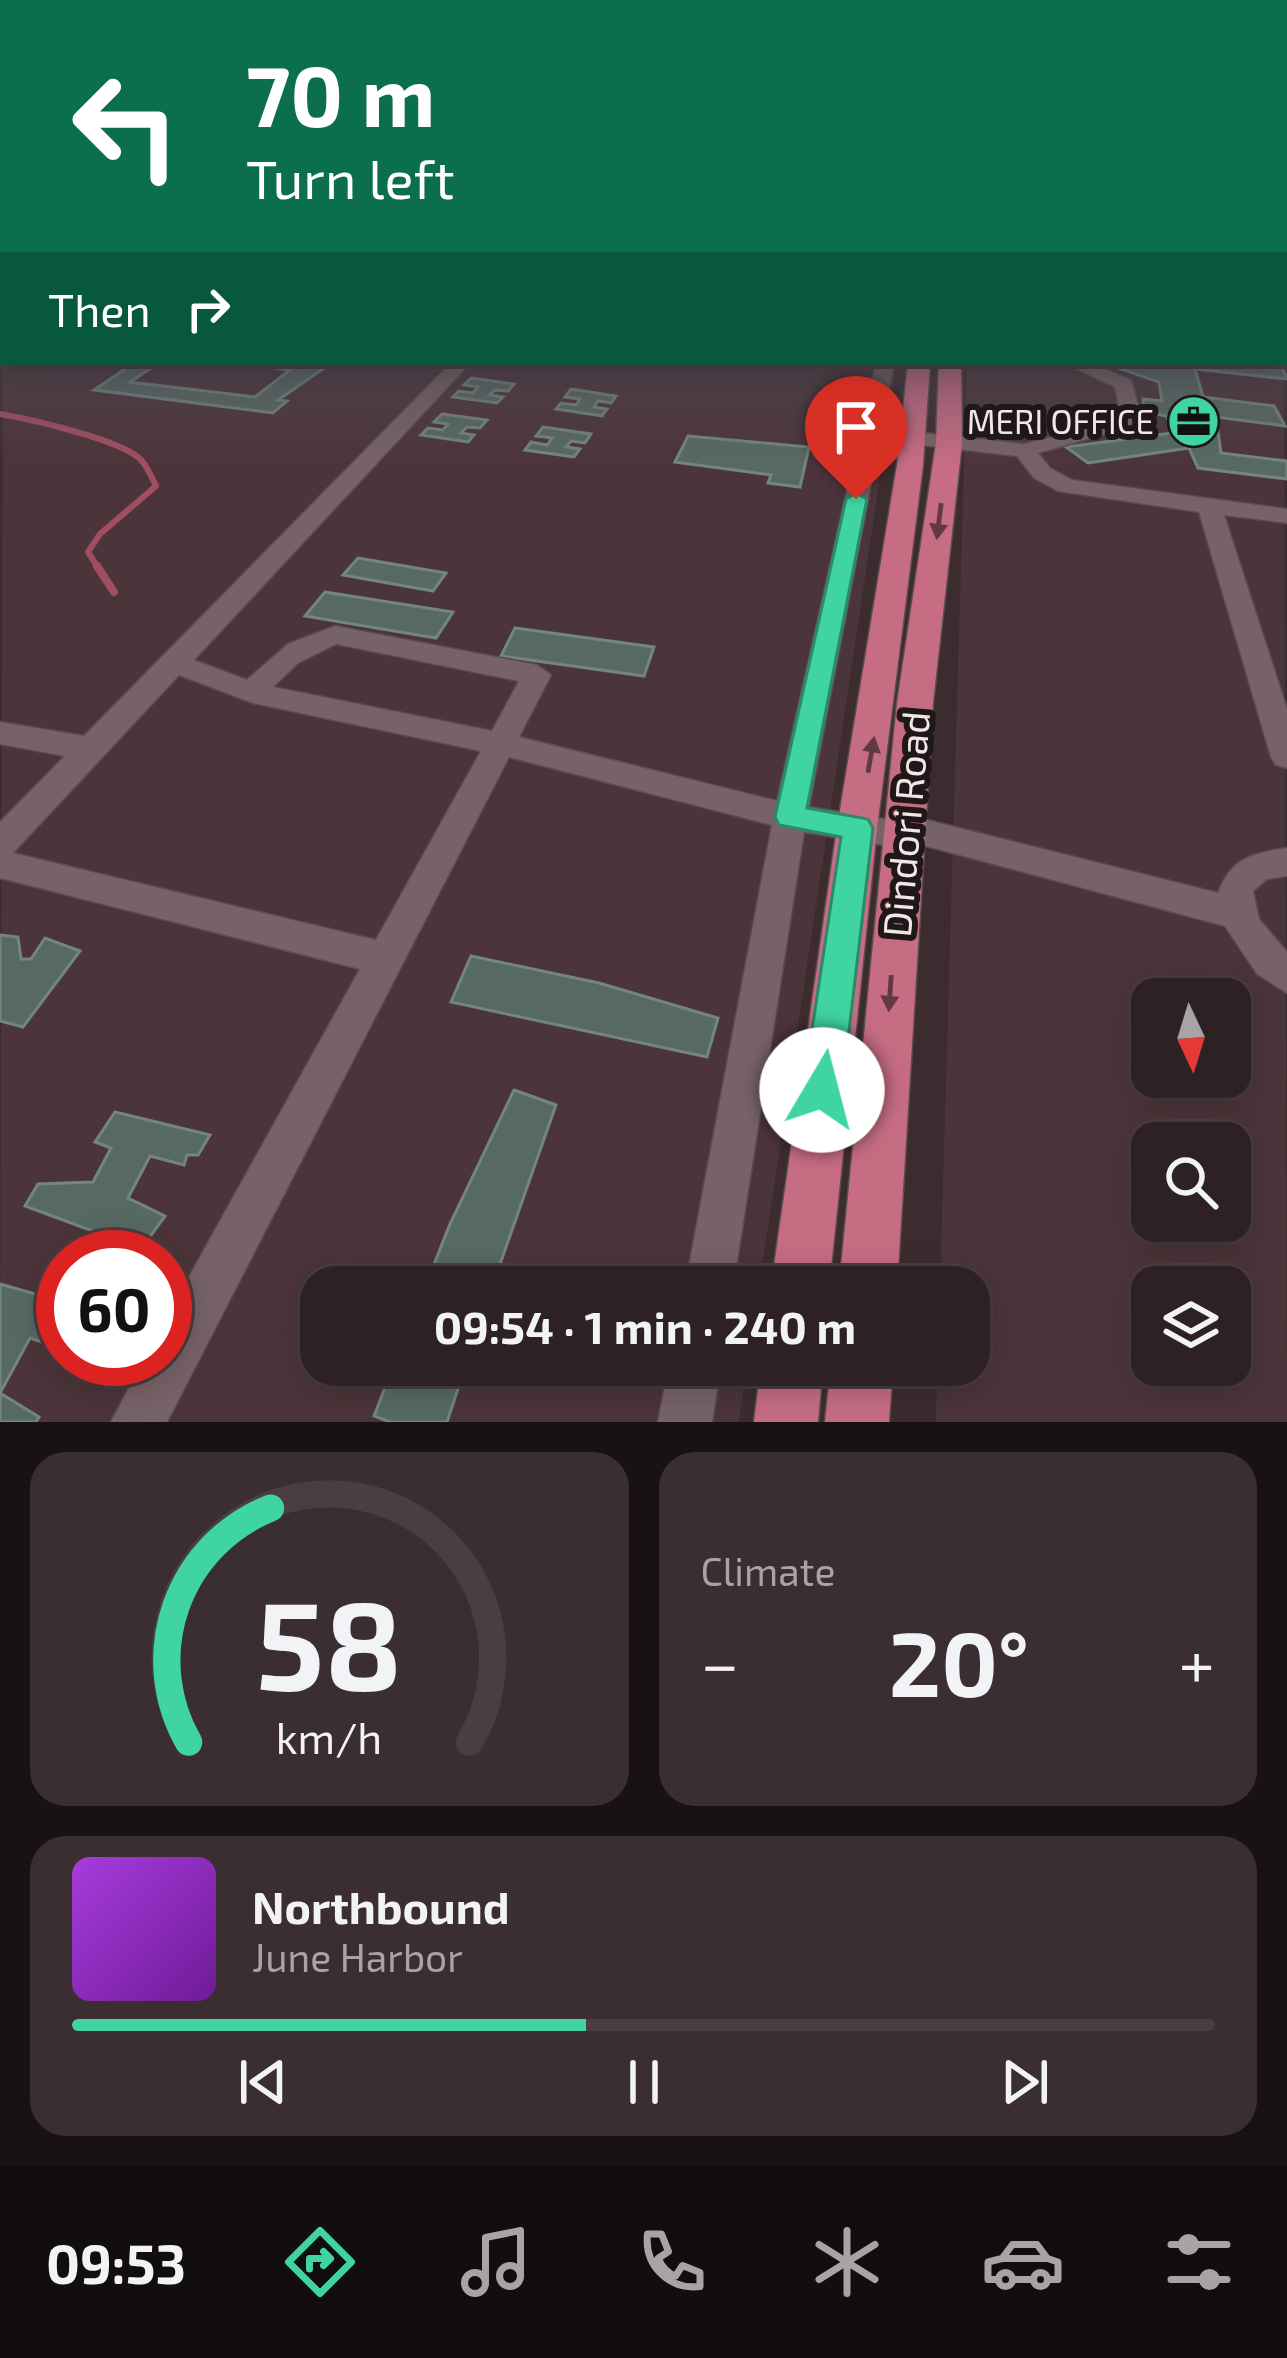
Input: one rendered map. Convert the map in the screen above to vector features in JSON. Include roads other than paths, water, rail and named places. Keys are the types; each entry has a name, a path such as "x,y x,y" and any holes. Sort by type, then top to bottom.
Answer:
{"main road":[{"path":"803,1266 857,828 931,441 919,366"},
{"name":"Dindori Road","path":"870,1266 931,441 949,366"},
{"path":"786,1422 790,1386"},
{"path":"857,1422 860,1386"}],"street":[{"path":"0,844 458,366"},
{"path":"713,1266 790,817 884,366"},
{"path":"931,441 1024,450 1132,423 1124,384 1080,366"},
{"path":"1024,450 1042,473 1066,486 1287,517"},
{"path":"1209,506 1287,758"},
{"path":"138,1422 537,675 335,635 303,645 277,661 253,693"},
{"path":"175,663 253,693 500,744 790,817 903,831 1236,913"},
{"path":"0,733 92,749"},
{"path":"1287,862 1258,866 1241,878 1234,894 1246,936 1287,976"},
{"path":"0,864 386,959"},
{"path":"685,1422 691,1386"}],"waterway":[{"path":"0,414 97,438 132,453 146,467 156,486 100,534 88,552 99,569"},
{"path":"97,566 114,592"}],"place":[{"name":"MERI OFFICE","path":"1193,421"}]}
